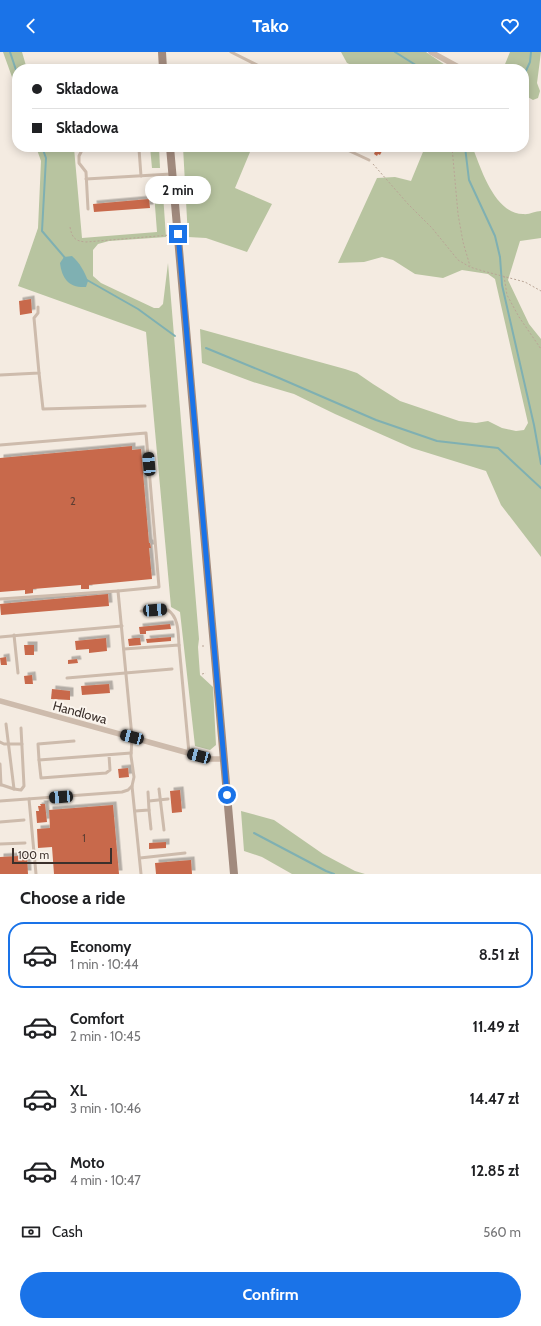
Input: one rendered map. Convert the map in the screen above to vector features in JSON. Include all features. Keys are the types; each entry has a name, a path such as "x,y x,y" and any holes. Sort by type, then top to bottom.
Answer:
{"main road":[{"path":"162,52 163,64"},
{"path":"170,152 234,874"}],"street":[{"path":"431,52 453,64"},
{"name":"Handlowa","path":"0,701 210,759 224,759"}],"lane":[{"path":"231,52 255,64"},
{"path":"81,152 79,162 84,168 88,208"},
{"path":"139,152 141,176"},
{"path":"351,152 369,160"},
{"path":"86,179 172,173"},
{"path":"38,307 38,313 34,318 43,409 145,406"},
{"path":"0,375 39,373"},
{"path":"0,445 146,433 159,587 0,600"},
{"path":"118,591 132,737 131,753 134,777 132,786 141,874"},
{"path":"141,611 168,610 173,613 177,621 189,753"},
{"path":"0,637 122,626"},
{"path":"14,635 18,673"},
{"path":"124,649 179,645"},
{"path":"67,678 172,669"},
{"path":"6,724 14,789"},
{"path":"0,764 1,785 21,790 24,786 21,728"},
{"path":"74,741 38,744 41,778 106,773 110,770 109,755"},
{"path":"0,742 8,744 22,744"},
{"path":"39,760 131,753"},
{"path":"0,801 122,792 128,790 132,786"},
{"path":"159,789 164,830"},
{"path":"148,792 151,829"},
{"path":"30,799 36,874"},
{"path":"148,801 168,799"},
{"path":"135,811 149,810"},
{"path":"0,822 24,820"},
{"path":"0,844 25,842"},
{"path":"140,858 185,853"}],"path":[{"path":"452,152 458,214 463,242 470,267"},
{"path":"369,160 408,204 432,228 458,260 470,267 525,282 541,291"},
{"path":"70,227 74,238 78,241 86,242 178,234"},
{"path":"504,276 507,295 519,317 541,349"},
{"path":"202,674 206,673"}],"green space":[{"path":"3,52 22,52 26,64 12,64 12,77"},
{"path":"341,52 426,52 444,64 349,64 347,63"},
{"path":"510,52 541,52 537,83 540,91 538,98 533,100 529,98 529,64 505,64"},
{"path":"38,152 74,152 82,238 157,232 153,180 162,180 166,237 109,241 98,244 93,250 93,276 101,283 154,308 159,308 163,304 168,263 199,639 198,647 200,675 213,687 216,745 210,750 195,746 180,612 171,607 146,332 18,286 38,228 41,161"},
{"path":"150,152 159,152 160,168 152,168"},
{"path":"183,152 250,152 235,188 272,204 247,252 206,238 188,237"},
{"path":"423,152 474,152 491,190 505,207 513,212 523,214 541,211 541,238 520,241 508,280 529,324 541,339 541,557 501,505 486,471 412,448 294,394 253,382 202,363 200,329 357,373 400,401 459,421 476,423 488,421 502,428 516,431 524,430 528,423 495,279 488,274 462,270 443,278 415,274 393,260 382,257 364,262 338,263 377,178 395,177 411,181"},
{"path":"241,811 274,820 323,854 355,871 365,874 292,874 262,857 244,851"}],"water":[{"path":"72,256 80,264 85,274 88,281 86,287 71,284 67,281 63,274 60,263 64,257"}],"building":[{"path":"375,152 382,152 380,155 378,154 377,156 374,154"},
{"path":"149,199 150,208 94,212 93,204"},
{"path":"31,299 32,313 20,315 19,301"},
{"path":"132,446 132,450 141,449 149,543 151,548 149,548 152,579 89,585 89,589 81,589 81,585 33,589 33,593 25,594 25,590 0,592 0,458"},
{"path":"108,594 109,606 1,615 0,604"},
{"path":"170,624 171,629 146,631 146,634 140,634 139,627"},
{"path":"171,637 171,641 147,643 146,639"},
{"path":"106,638 107,651 89,653 89,649 76,650 75,641"},
{"path":"140,638 141,645 129,646 128,639"},
{"path":"24,645 34,645 34,655 25,655"},
{"path":"6,657 7,665 1,665 0,658"},
{"path":"77,659 78,663 68,664 68,660"},
{"path":"32,675 33,684 25,684 24,676"},
{"path":"109,684 110,693 82,695 81,686"},
{"path":"52,689 70,691 70,700 51,699"},
{"path":"128,768 129,777 119,778 118,769"},
{"path":"180,790 182,812 172,813 170,791"},
{"path":"40,804 45,804 47,822 37,823 36,811 39,811 38,806 41,806"},
{"path":"113,805 119,874 54,874 52,847 38,848 37,829 50,828 49,810"},
{"path":"166,842 166,848 149,849 149,843"},
{"path":"27,856 28,874 0,874 0,857"},
{"path":"191,860 192,874 156,874 155,863"}],"waterway":[{"path":"10,52 14,64"},
{"path":"395,52 414,64"},
{"path":"529,64 531,52"},
{"path":"44,152 46,158 42,231 66,259"},
{"path":"466,152 469,180 495,236 500,257 502,285 534,425 541,464"},
{"path":"87,280 138,309 175,336"},
{"path":"206,348 376,420 437,441 498,448 541,488"},
{"path":"254,833 334,874"}],"route":[{"path":"178,234 227,795"}]}
